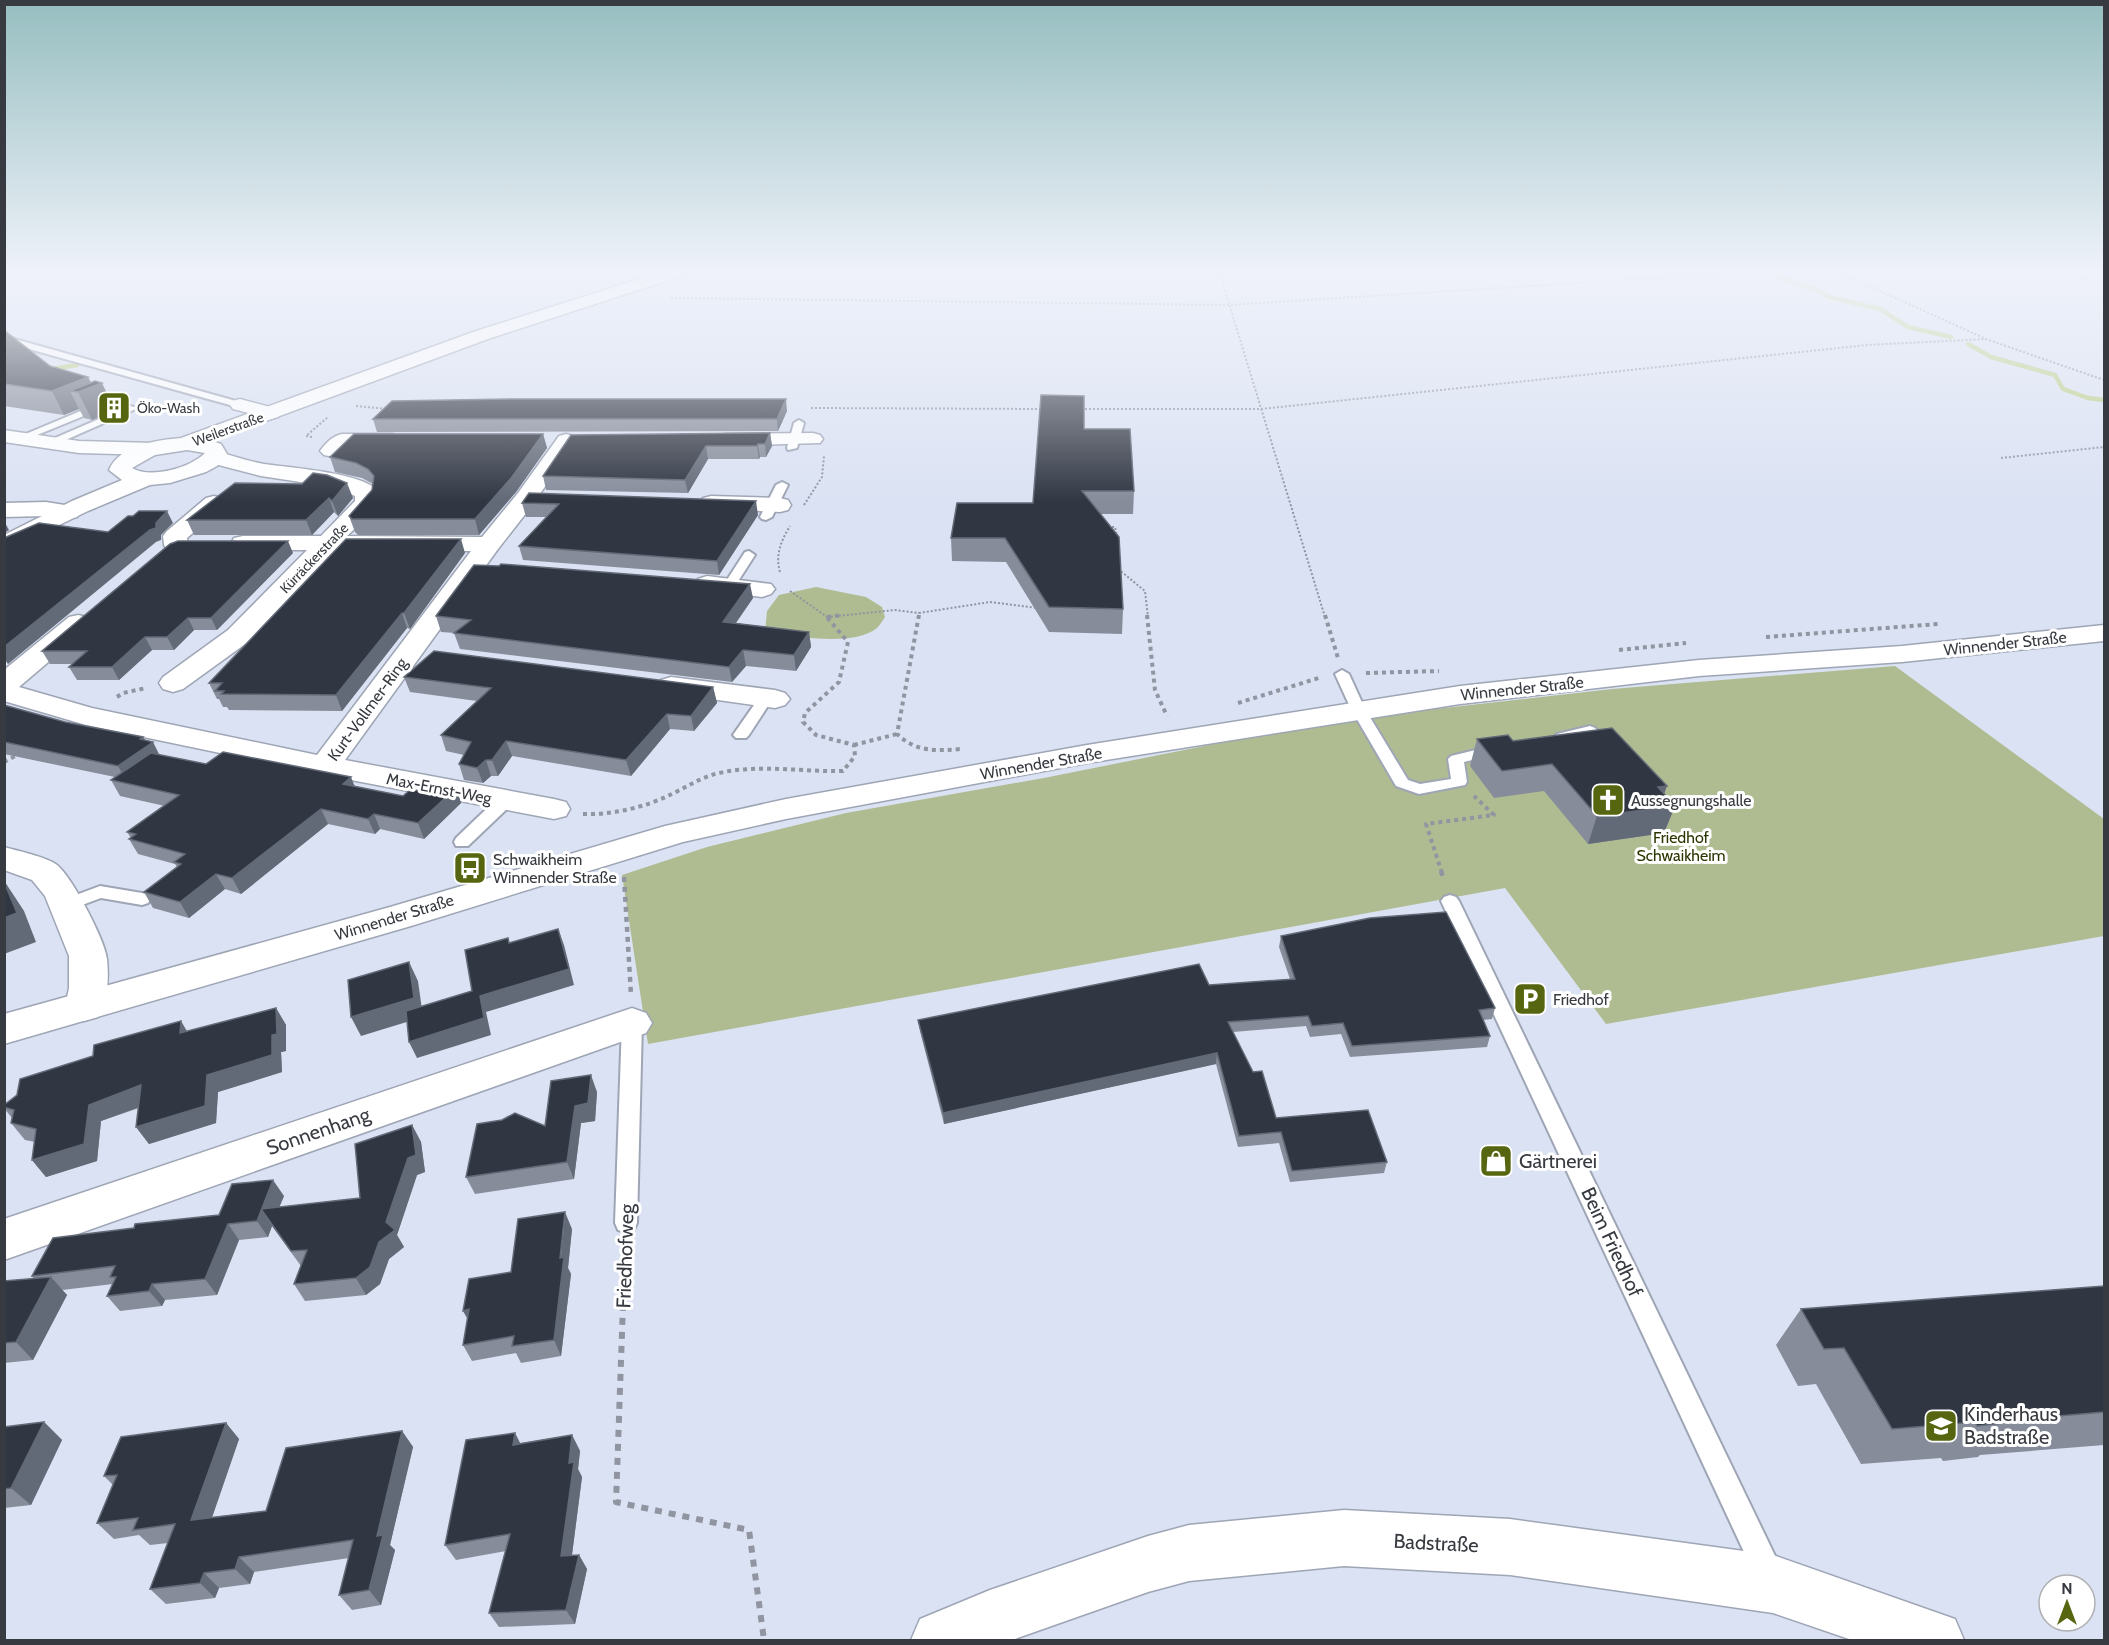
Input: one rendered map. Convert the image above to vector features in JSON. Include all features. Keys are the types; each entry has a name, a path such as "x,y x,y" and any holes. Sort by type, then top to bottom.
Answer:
{"street":[{"name":"Weilerstraße","path":"185,444 446,348"},
{"path":"240,405 271,413"},
{"name":"Weilerstraße","path":"190,471 241,429 271,413"},
{"path":"13,437 79,447 154,449 185,444"},
{"path":"703,440 804,439"},
{"path":"331,451 342,440 413,440"},
{"path":"543,440 589,440"},
{"name":"Kurt-Vollmer-Ring","path":"96,607 5,687 6,692 86,716 325,766 472,566 526,498 566,440"},
{"name":"Kürräckerstraße","path":"185,444 197,444 268,471"},
{"path":"79,447 123,470 147,478"},
{"path":"4,510 74,509 123,470 128,459 154,449"},
{"path":"4,545 74,509 147,478 190,471"},
{"name":"Kürräckerstraße","path":"173,683 238,636 366,503 367,493 346,483 268,471 190,471"},
{"path":"526,498 549,498"},
{"path":"690,502 779,507"},
{"path":"214,503 175,536 167,551 210,544 330,542 489,544"},
{"path":"472,566 503,567"},
{"path":"683,582 729,586 777,585"},
{"name":"Winnender Straße","path":"4,1029 677,833 786,809 1064,758 1460,694 1699,668 1902,654 2104,633"},
{"path":"407,655 439,656"},
{"path":"649,683 771,698"},
{"name":"Max-Ernst-Weg","path":"325,766 554,809"},
{"path":"4,858 44,872 61,892 87,956 88,988 84,1007"},
{"name":"Sonnenhang","path":"4,1240 633,1023"},
{"name":"Badstraße","path":"941,1641 990,1619 1148,1564 1188,1553 1344,1538 1510,1547 1773,1584 1934,1641"}],"lane":[{"path":"35,348 240,405"},
{"path":"13,437 107,404 133,408 52,442"},
{"path":"729,586 749,555"},
{"path":"1342,674 1358,709 1402,783 1419,789 1459,782 1456,759 1512,747"},
{"path":"741,735 771,698"},
{"path":"1545,740 1590,730"},
{"path":"462,842 506,800"},
{"path":"66,904 100,892 142,899"},
{"name":"Beim Friedhof","path":"1450,901 1773,1584"},
{"name":"Friedhofweg","path":"626,1223 633,1023"}],"path":[{"path":"1242,348 1342,674"},
{"path":"1071,409 1261,409 1841,348"},
{"path":"2011,348 2104,380"},
{"path":"811,408 1048,409"},
{"path":"822,418 823,408"},
{"path":"804,439 825,463 820,487 804,506"},
{"path":"2001,458 2104,447"},
{"path":"779,507 782,538 776,562 777,585 826,617 848,642 839,682 805,713 803,722 816,735 854,745 897,734"},
{"path":"1104,527 1115,527 1117,545"},
{"path":"1117,569 1145,591 1155,690 1168,717 1157,719"},
{"path":"826,617 896,610 919,613 990,602 1041,608"},
{"path":"897,734 919,613"},
{"path":"1766,637 1941,623"},
{"path":"1614,651 1696,642"},
{"path":"1236,703 1310,680 1342,674 1441,671"},
{"path":"86,716 123,693 173,683"},
{"path":"897,734 908,746 933,751 962,749"},
{"path":"554,809 594,815 667,796 720,772 759,768 805,772 843,771 855,756 854,745"},
{"path":"4,762 25,751"},
{"path":"1450,901 1426,824 1494,815 1459,782"},
{"path":"624,875 633,1023"},
{"name":"Friedhofweg","path":"626,1223 616,1502 749,1530 764,1641"}],"green space":[{"path":"816,587 866,597 882,607 885,617 877,628 853,638 822,639 765,633 767,611 779,595"},
{"name":"Friedhof Schwaikheim","path":"1895,666 2104,819 2104,936 1606,1024 1505,888 648,1044 622,875 707,847 846,813 1044,778 1329,721 1612,689"}],"building":[{"path":"4,348 27,348 50,366 88,377 52,391 4,384"},
{"path":"95,381 102,383 78,392 70,391"},
{"path":"1041,395 1084,396 1084,429 1130,429 1134,491 1082,491 1119,537 1123,609 1049,607 1005,538 951,538 957,503 1033,503"},
{"path":"786,399 777,419 373,419 392,401"},
{"path":"770,433 765,444 757,446 706,446 685,480 543,476 571,435"},
{"path":"354,434 543,434 512,477 475,519 352,519 349,516 372,490 374,476 368,469 356,463 330,457"},
{"path":"313,473 327,475 347,483 332,501 329,498 306,520 187,520 235,483 302,484"},
{"path":"529,493 756,501 717,561 519,546 559,504 522,503"},
{"path":"139,511 167,511 156,523 156,528 150,530 4,647 4,538 39,523 108,532 128,516 133,516"},
{"path":"346,539 461,539 336,695 221,694 224,691 215,691 222,683 209,683"},
{"path":"178,541 288,541 211,618 188,618 167,637 145,637 112,667 69,667 87,651 42,651 170,544"},
{"path":"501,564 750,584 723,622 809,632 794,655 743,650 729,667 454,633 471,620 436,616 474,565 499,566"},
{"path":"434,651 713,687 691,716 667,714 626,760 506,741 492,760 486,760 477,768 459,764 471,742 441,735 491,688 404,677"},
{"path":"4,705 65,722 143,737 140,739 153,742 118,766 4,742"},
{"path":"1612,728 1667,786 1658,787 1675,806 1597,816 1552,764 1502,771 1477,739 1508,735 1513,741"},
{"path":"223,752 351,777 343,784 403,796 411,789 446,797 443,794 447,787 456,788 418,823 374,814 368,819 321,809 232,878 216,874 180,902 144,892 181,864 174,862 185,854 129,839 136,834 127,832 179,795 111,780 151,753 206,764"},
{"path":"4,882 17,913 4,918"},
{"path":"1446,912 1495,1008 1479,1010 1490,1036 1352,1046 1343,1023 1312,1026 1308,1016 1228,1022 1253,1072 1262,1071 1276,1118 1368,1110 1387,1162 1292,1171 1281,1132 1239,1136 1217,1053 943,1113 918,1020 1199,964 1209,985 1295,979 1281,936 1370,918"},
{"path":"558,929 569,969 480,996 484,1018 409,1042 406,1011 472,991 465,950 508,938 509,943"},
{"path":"409,962 414,998 351,1017 348,980"},
{"path":"276,1008 277,1034 272,1035 272,1055 207,1075 205,1106 136,1127 141,1085 89,1105 84,1144 32,1160 36,1129 11,1123 14,1110 4,1107 17,1095 20,1079 93,1056 94,1045 181,1021 180,1033"},
{"path":"591,1075 588,1103 575,1106 567,1162 466,1177 477,1124 502,1120 515,1113 545,1126 551,1081"},
{"path":"412,1125 416,1155 408,1158 386,1222 395,1230 379,1242 370,1267 356,1278 294,1284 307,1250 291,1251 261,1209 360,1198 355,1144"},
{"path":"273,1180 257,1221 228,1224 205,1279 152,1284 149,1291 107,1296 116,1277 110,1277 115,1266 32,1276 53,1238 134,1228 135,1224 219,1215 232,1184"},
{"path":"565,1212 560,1258 564,1257 554,1340 512,1346 514,1336 463,1345 469,1309 463,1311 469,1279 511,1272 518,1219"},
{"path":"51,1277 16,1342 4,1343 4,1281"},
{"path":"2104,1286 2104,1412 2011,1420 2012,1422 1977,1426 1975,1422 1892,1429 1844,1348 1824,1349 1801,1309"},
{"path":"44,1422 11,1488 4,1489 4,1427"},
{"path":"226,1423 191,1520 266,1511 286,1448 402,1431 377,1536 383,1535 369,1590 339,1595 353,1540 239,1557 235,1569 204,1573 200,1583 150,1589 175,1524 133,1530 138,1518 97,1523 117,1475 104,1476 121,1437"},
{"path":"515,1433 513,1445 572,1435 569,1463 574,1462 561,1556 579,1555 566,1610 489,1613 510,1534 445,1545 466,1440"}],"waterway":[{"path":"1975,348 1991,357 2055,375 2063,389 2088,398 2104,400"},
{"path":"46,370 77,365"}],"place":[{"name":"Öko-Wash","path":"114,408"},
{"name":"Aussegnungshalle","path":"1608,800"},
{"name":"Schwaikheim Winnender Straße","path":"470,868"},
{"name":"Friedhof","path":"1530,999"},
{"name":"Gärtnerei","path":"1496,1161"},
{"name":"Kinderhaus Badstraße","path":"1941,1426"}]}
